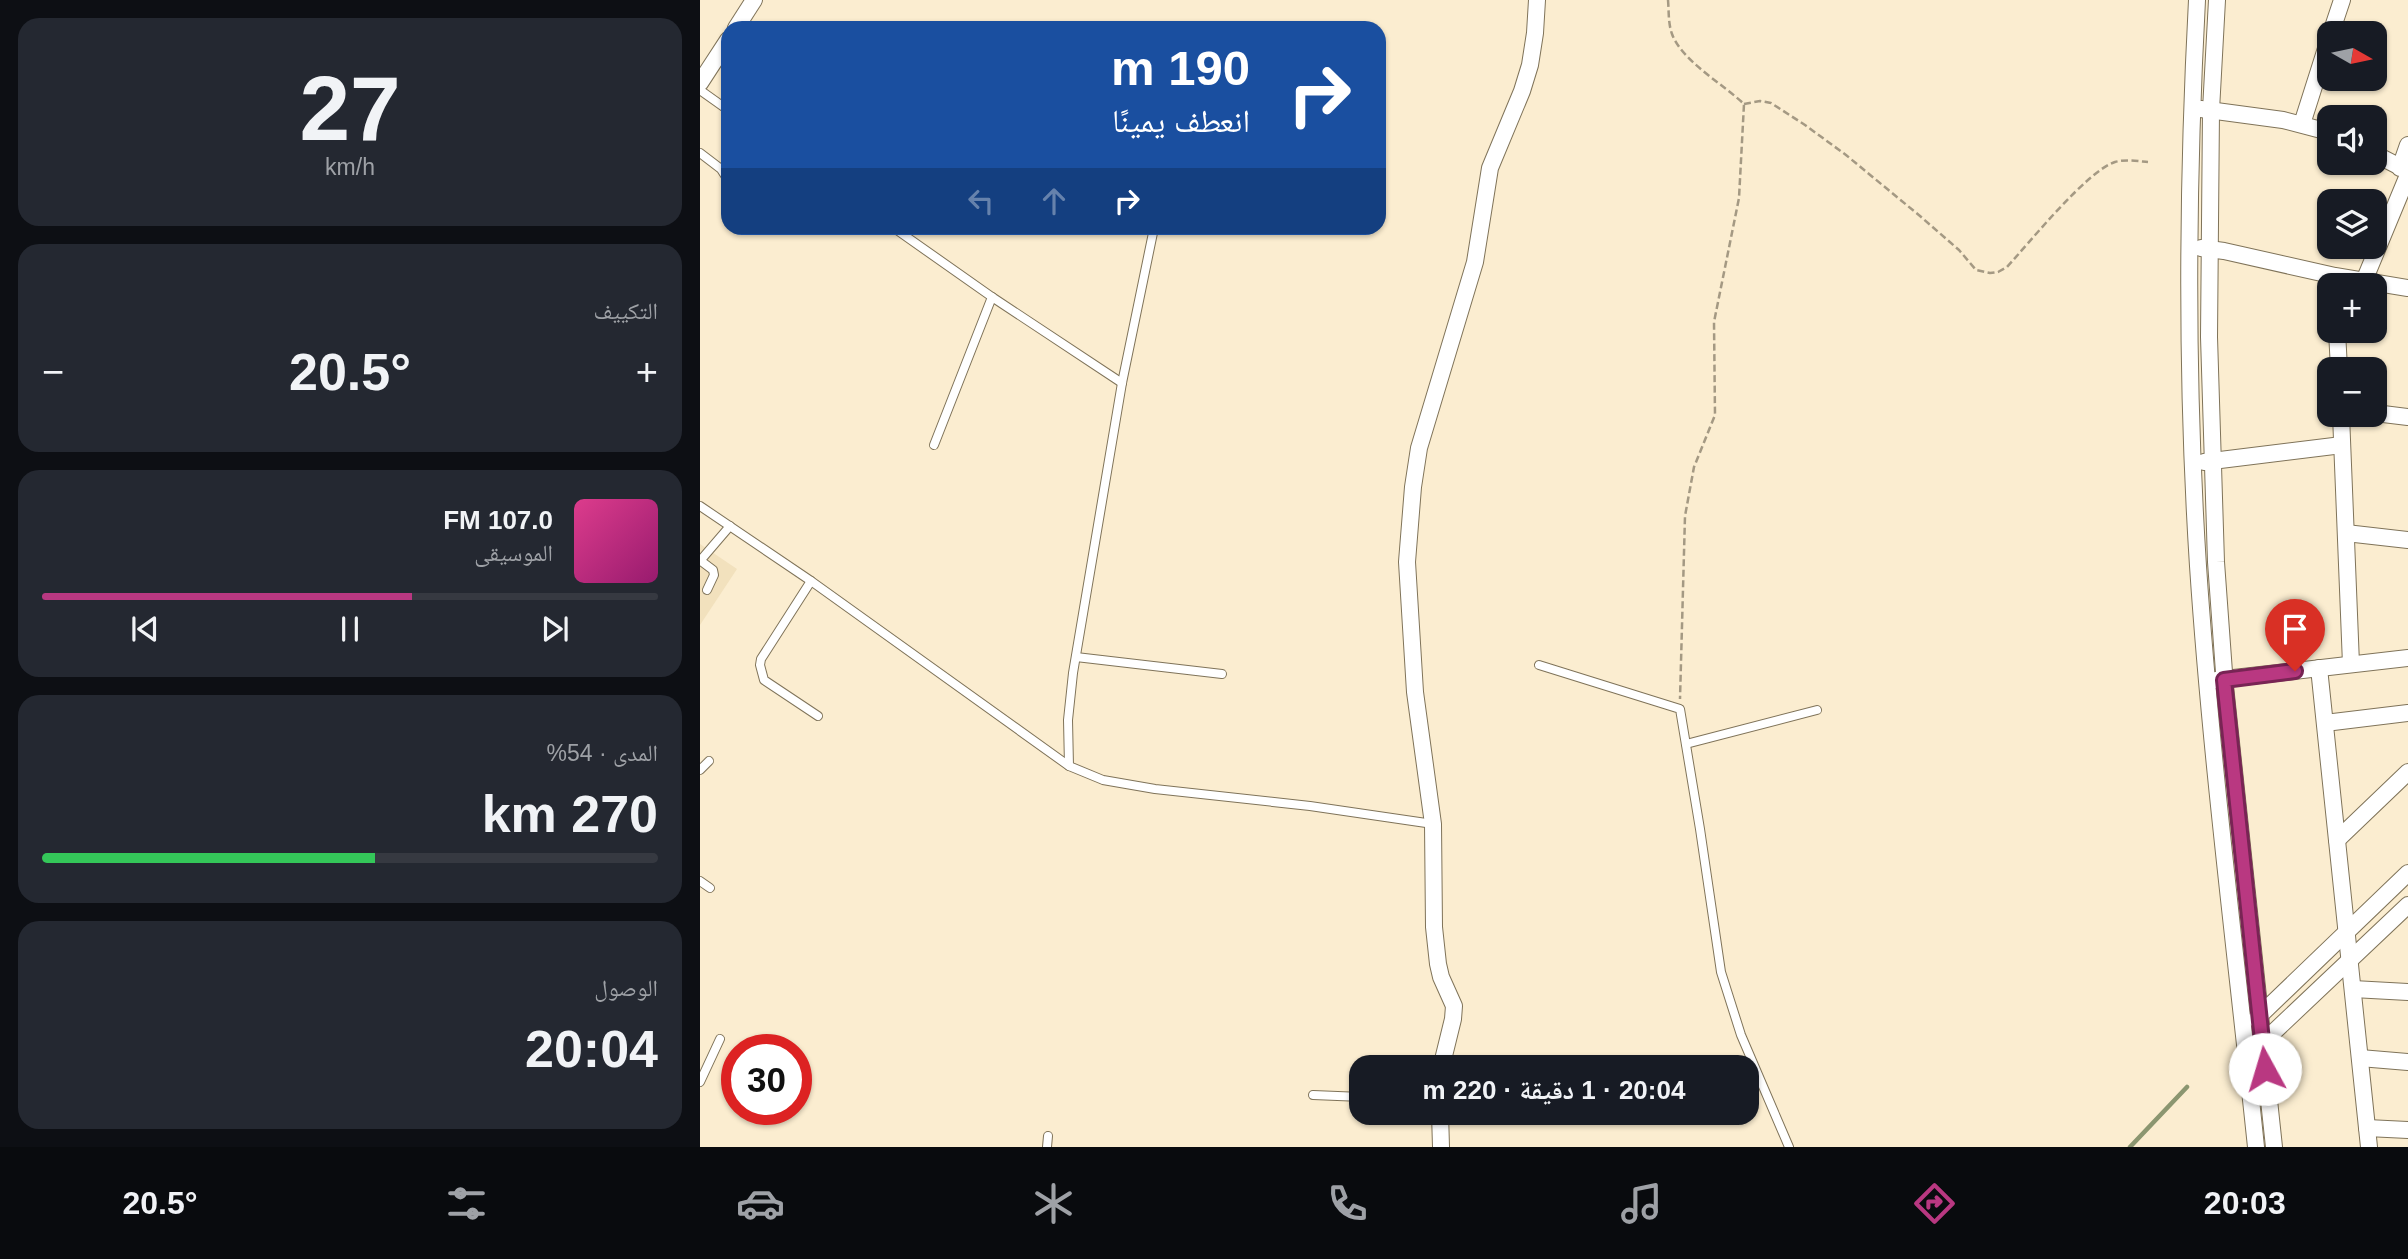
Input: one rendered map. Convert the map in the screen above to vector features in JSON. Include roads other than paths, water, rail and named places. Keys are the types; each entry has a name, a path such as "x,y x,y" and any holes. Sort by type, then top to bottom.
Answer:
{"street":[{"path":"740,21 754,0"},
{"path":"1444,1055 1454,1006 1438,964 1434,927 1433,824 1415,692 1407,562 1413,487 1419,448 1475,262 1490,168 1530,65 1537,0"},
{"path":"2197,0 2192,108 2190,336 2198,564 2207,681 2256,1147"},
{"path":"2217,0 2211,110 2209,249 2212,460 2224,680 2274,1147"},
{"path":"2335,21 2342,0"},
{"path":"700,83 721,51"},
{"path":"2302,124 2317,77"},
{"path":"2192,108 2317,128"},
{"path":"2367,273 2405,171 2408,145"},
{"path":"2387,161 2405,171"},
{"path":"2190,246 2317,276"},
{"path":"2387,285 2408,288"},
{"path":"2387,415 2408,417"},
{"path":"2341,427 2351,664"},
{"path":"2194,464 2342,444"},
{"path":"2346,533 2408,540"},
{"path":"2207,681 2408,658"},
{"path":"2319,668 2369,1147"},
{"path":"2325,723 2408,713"},
{"path":"2337,840 2408,772"},
{"path":"2244,1031 2408,873"},
{"path":"2247,1057 2350,960 2401,918 2408,905"},
{"path":"2365,914 2401,918"},
{"path":"2353,989 2408,992"},
{"path":"2360,1058 2408,1062"},
{"path":"1437,1125 1441,1147"},
{"path":"2367,1128 2408,1130"}],"lane":[{"path":"700,90 721,105"},
{"path":"700,153 721,169"},
{"path":"904,235 1122,383"},
{"path":"1069,766 1068,720 1076,657 1122,383 1153,235"},
{"path":"933,445 992,297"},
{"path":"700,506 811,581 1069,766 1103,780 1155,789 1310,806 1433,824"},
{"path":"707,590 714,575 713,570 701,561 730,526"},
{"path":"811,581 761,659 760,665 764,680 818,716"},
{"path":"1076,657 1222,674"},
{"path":"1539,665 1680,709 1721,972 1741,1035 1789,1147"},
{"path":"1686,744 1817,710"},
{"path":"700,770 709,761"},
{"path":"700,881 710,888"},
{"path":"700,1082 720,1040"},
{"path":"1313,1095 1349,1096"},
{"path":"1047,1147 1048,1136"}],"waterway":[{"path":"2130,1147 2187,1087"}]}
